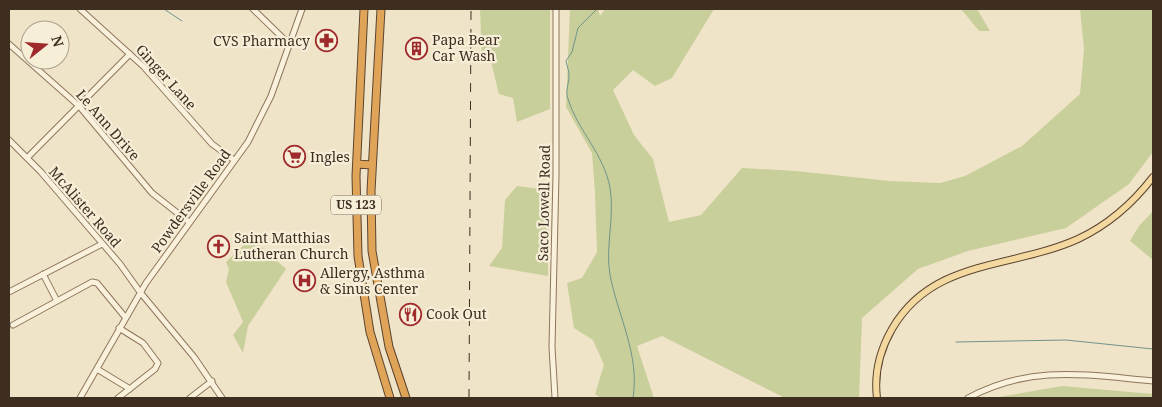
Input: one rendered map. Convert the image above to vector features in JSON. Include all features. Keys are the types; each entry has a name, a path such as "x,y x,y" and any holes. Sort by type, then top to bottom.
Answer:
{"highway":[{"name":"US 123","path":"364,9 357,164 358,256 364,299 375,351 390,398"},
{"name":"US 123","path":"381,9 372,165 372,251 389,347 406,398"},
{"path":"357,164 372,165"},
{"path":"375,351 389,347"}],"main road":[{"path":"877,398 876,378 886,339 900,315 914,300 950,276 1054,248 1094,231 1139,196 1153,177"}],"street":[{"name":"Ginger Lane","path":"80,9 130,54 203,136 234,160"},
{"path":"253,9 289,44"},
{"name":"Powdersville Road","path":"80,398 140,292 248,142 264,109 302,9"},
{"name":"Saco Lowell Road","path":"555,398 552,347 556,175 556,9"},
{"name":"Le Ann Drive","path":"9,44 79,106 152,193 189,222"},
{"path":"28,158 130,54"},
{"name":"McAlister Road","path":"9,140 28,158 102,244 194,357 222,398"},
{"path":"9,292 102,244"},
{"path":"43,274 57,301"},
{"path":"13,325 92,282 97,283 125,317"},
{"path":"118,398 155,369 158,363 143,343 119,328"},
{"path":"97,369 130,389"},
{"path":"968,398 1007,381 1031,375 1069,375 1153,381"},
{"path":"190,398 212,382"}],"green space":[{"path":"480,9 550,9 550,109 517,122 513,98 499,94 491,62 482,59"},
{"path":"570,9 598,9 600,16 605,9 714,9 672,78 655,86 633,70 613,90 634,135 653,159 669,222 701,215 742,168 796,171 890,181 940,183 965,176 1022,146 1080,94 1084,49 1080,9 1153,9 1153,152 1129,184 1066,228 968,251 918,269 862,318 859,398 785,398 662,336 637,346 654,398 601,398 595,394 604,365 593,340 574,328 567,283 582,278 597,252 592,153 566,107"},
{"path":"961,9 977,9 990,31 979,31"},
{"path":"517,186 548,190 548,276 489,266 502,248 505,200"},
{"path":"1153,211 1153,260 1130,241 1139,226"},
{"path":"255,241 286,269 248,326 243,353 233,335 243,322 226,282 229,269 226,262 246,243"},
{"path":"1062,386 1153,394 1153,398 999,397"}],"waterway":[{"path":"164,9 182,21"},
{"path":"597,9 578,28 572,52 566,61 569,76 567,93 572,111 597,153 610,188 610,275 631,351 634,382 633,398"},
{"path":"956,342 1066,340 1153,349"}],"railway":[{"path":"469,398 471,9"}],"place":[{"name":"CVS Pharmacy","path":"326,41"},
{"name":"Papa Bear Car Wash","path":"416,48"},
{"name":"Ingles","path":"294,157"},
{"name":"Saint Matthias Lutheran Church","path":"218,246"},
{"name":"Allergy, Asthma & Sinus Center","path":"304,281"},
{"name":"Cook Out","path":"410,314"}]}
